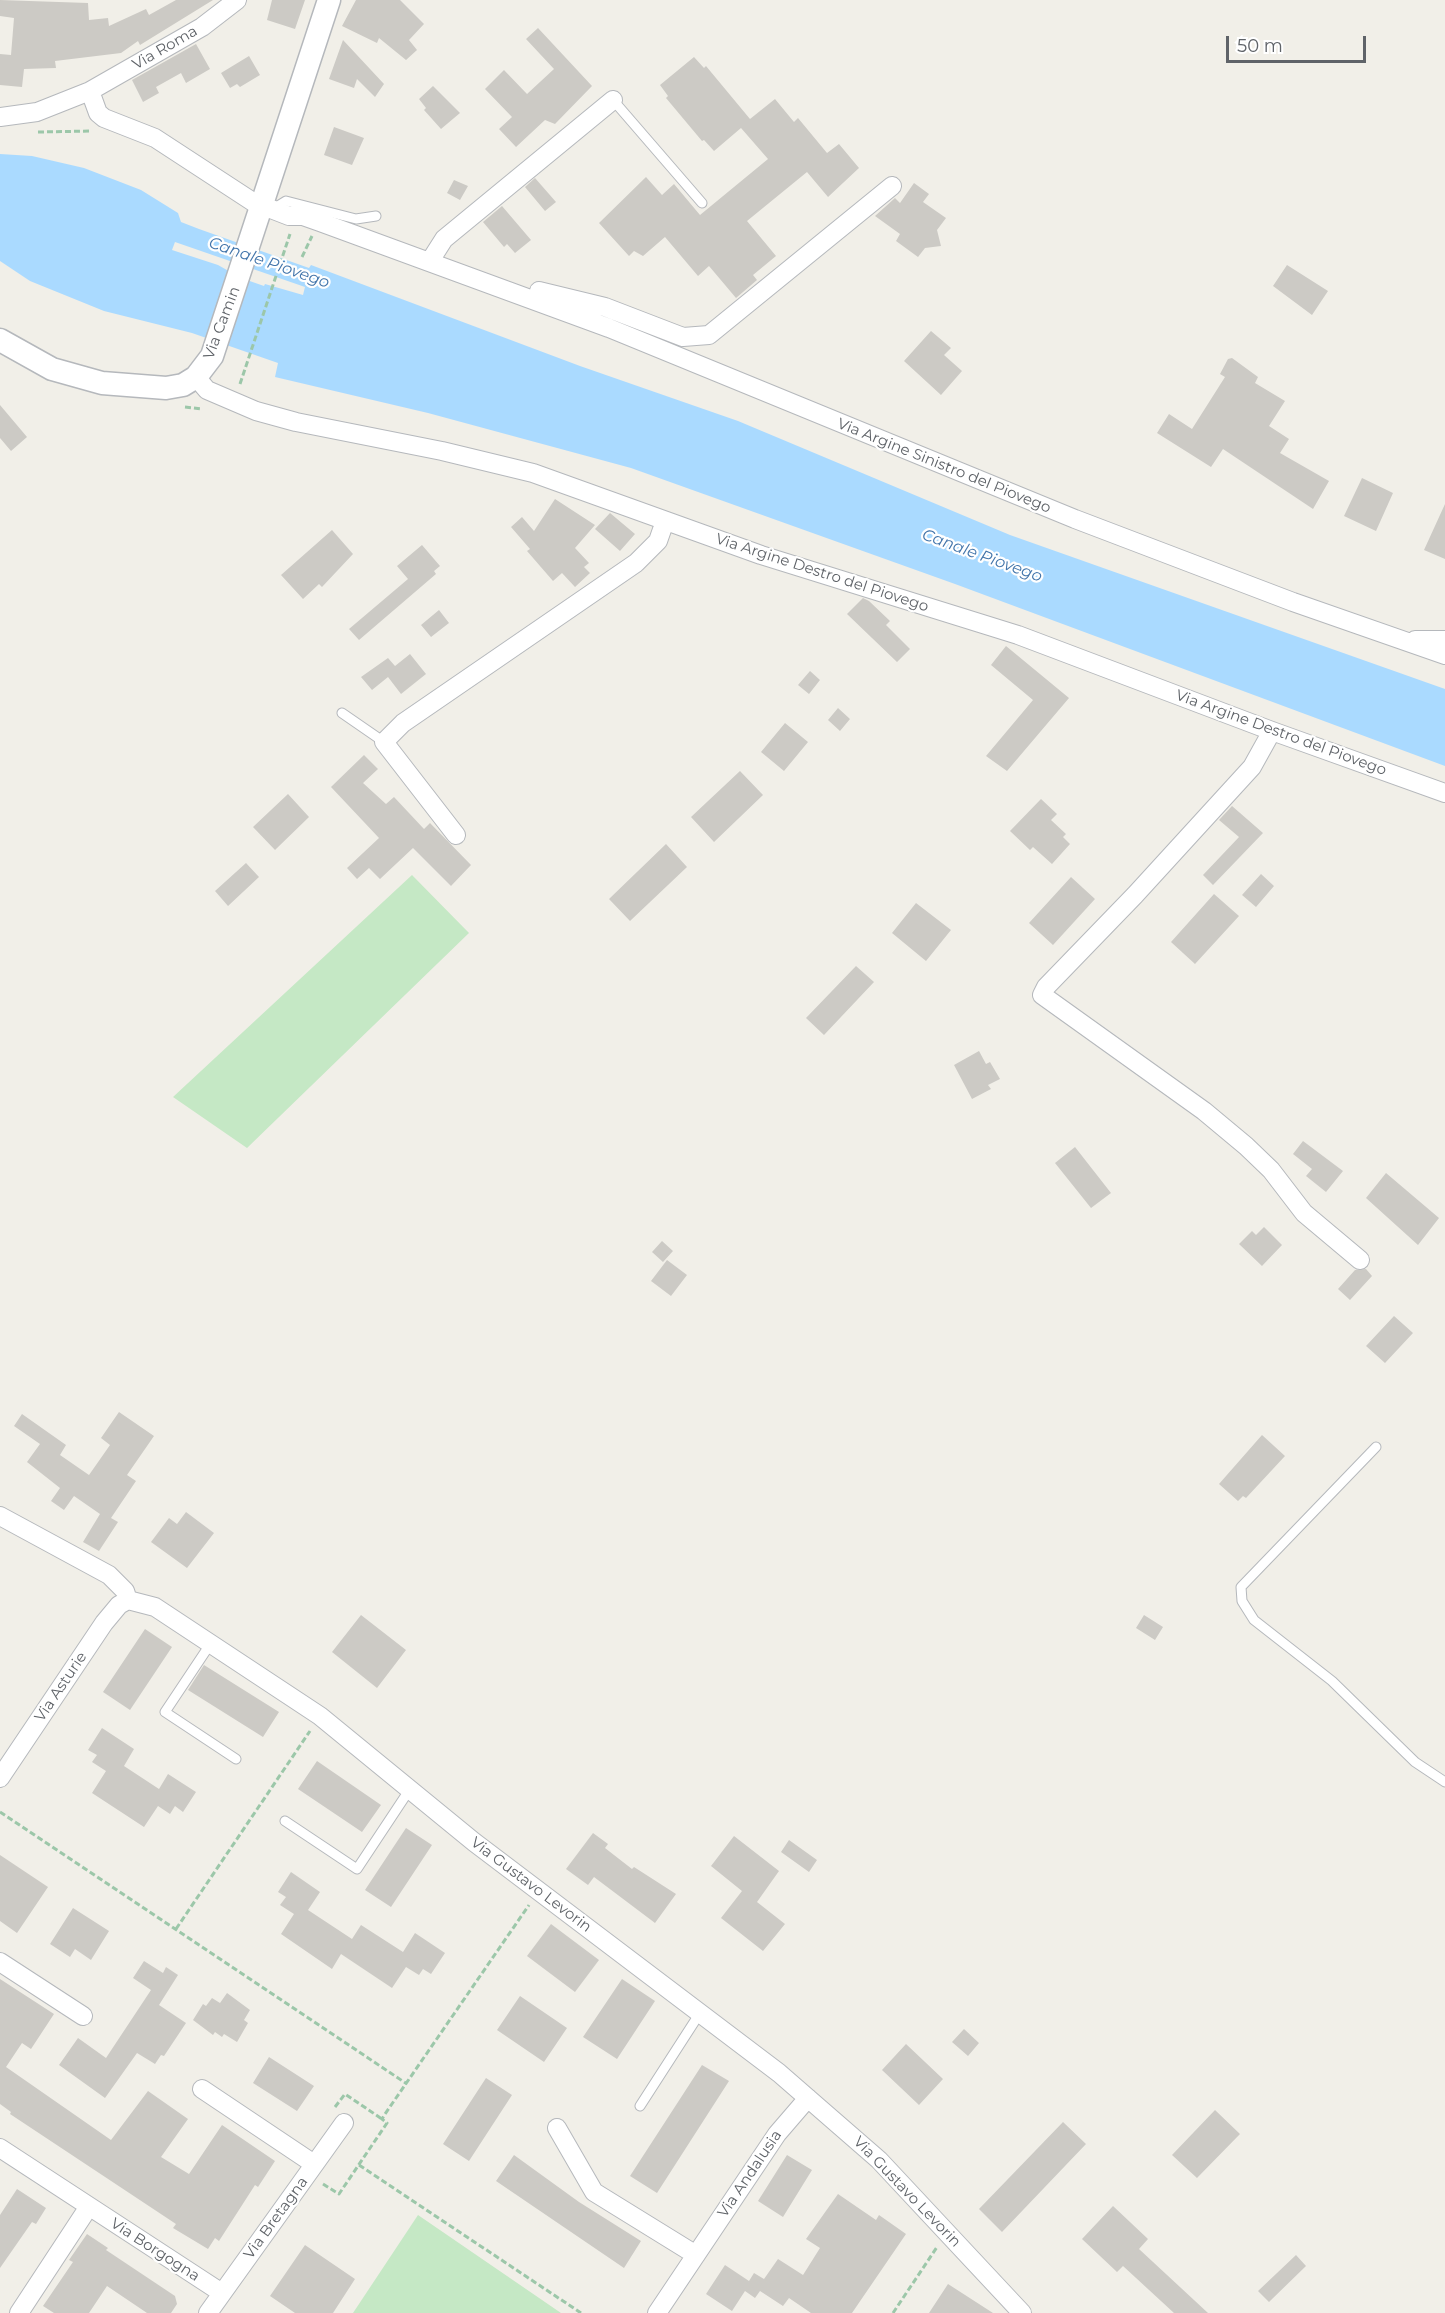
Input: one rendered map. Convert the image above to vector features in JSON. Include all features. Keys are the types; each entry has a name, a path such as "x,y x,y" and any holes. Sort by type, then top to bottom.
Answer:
{"street":[{"name":"Via Roma","path":"90,91 202,27 237,0"},
{"name":"Via Camin","path":"0,340 52,369 102,383 166,388 183,385 196,377 212,356 253,236 267,208 329,0"},
{"path":"0,117 37,112 90,91"},
{"name":"Via Argine Sinistro del Piovego","path":"90,91 98,113 104,118 155,138 237,193 267,208 289,216 303,216 490,283 727,375 929,461 1075,519 1293,602 1445,655"},
{"path":"430,261 444,239 613,100"},
{"name":"Via Argine Sinistro del Piovego","path":"490,283 523,287 605,308 683,337 709,335 892,186"},
{"name":"Via Argine Destro del Piovego","path":"196,377 207,390 266,414 350,434 497,462 599,495 761,555 1018,635 1272,731 1445,793"},
{"path":"456,835 384,742 403,723 636,563 658,541 666,521"},
{"name":"Via Argine Sinistro del Piovego","path":"1401,640 1445,640"},
{"path":"1272,731 1252,767 1135,895 1046,987 1042,995 1204,1111 1271,1170 1304,1213 1360,1260"},
{"path":"0,1516 109,1575 125,1591 128,1600"},
{"name":"Via Gustavo Levorin","path":"128,1600 142,1601 155,1607 320,1716 474,1842 808,2098 879,2160 1022,2313"},
{"name":"Via Asturie","path":"0,1778 104,1623 119,1605 128,1600"},
{"path":"0,1962 83,2016"},
{"path":"202,2089 311,2169"},
{"name":"Via Andalusia","path":"657,2313 781,2127 808,2098"},
{"name":"Via Bretagna","path":"208,2313 311,2169 338,2117"},
{"path":"557,2128 594,2192 696,2255"},
{"name":"Via Borgogna","path":"0,2148 88,2208 222,2293"},
{"path":"18,2313 88,2208"}],"lane":[{"path":"613,100 702,203"},
{"path":"267,208 286,201 356,219 376,216"},
{"path":"342,713 384,742"},
{"path":"1376,1447 1241,1587 1242,1601 1254,1620 1332,1681 1415,1762 1445,1782"},
{"path":"211,1642 165,1712 236,1760"},
{"path":"285,1821 357,1869 410,1789"},
{"path":"640,2106 700,2013"}],"path":[{"path":"80,121 80,130"},
{"path":"33,132 80,130 95,132"},
{"path":"239,386 292,228"},
{"path":"176,1929 315,1723"},
{"path":"0,1812 407,2084"},
{"path":"382,2120 532,1900"},
{"path":"311,2169 339,2194 387,2123 345,2094 338,2117"},
{"path":"359,2165 581,2313"},
{"path":"893,2313 940,2242"}],"green space":[{"path":"412,875 469,933 247,1148 173,1097"},
{"path":"418,2215 561,2313 353,2313"}],"water":[{"name":"Canale Piovego","path":"0,154 32,156 84,168 141,190 178,213 181,222 199,229 309,268 311,265 580,366 738,421 1010,535 1445,689 1445,766 955,584 631,468 428,413 275,377 278,363 192,333 104,311 30,281 0,261","holes":["175,242 305,287 303,295 265,284 264,286 241,278 218,265 172,250"]}],"building":[{"path":"0,0 88,3 89,20 108,18 109,26 146,9 149,15 176,0 213,0 140,45 138,41 121,53 55,61 56,68 24,69 22,87 0,85 0,54 11,55 14,18 0,16"},
{"path":"272,0 305,0 295,29 267,20"},
{"path":"356,0 400,0 424,24 409,40 417,50 406,60 379,38 377,43 342,26"},
{"path":"538,28 592,86 555,124 545,120 516,147 499,129 512,117 485,89 504,70 527,94 554,69 526,39"},
{"path":"343,40 384,84 375,97 357,79 354,88 329,79"},
{"path":"196,44 210,69 186,83 181,73 156,87 159,93 143,102 132,80"},
{"path":"249,56 260,75 240,87 237,84 230,88 221,73"},
{"path":"694,57 704,68 706,66 750,119 775,99 794,122 798,118 827,153 839,144 859,168 828,197 807,172 747,221 776,256 753,275 757,280 736,298 709,266 698,276 665,237 643,256 634,251 629,256 599,223 646,177 662,195 674,184 700,215 768,159 741,128 714,151 704,140 702,141 666,98 668,96 660,85"},
{"path":"433,86 460,113 441,129 424,110 426,108 419,99"},
{"path":"334,127 364,138 352,165 324,155"},
{"path":"535,178 556,202 545,211 525,187"},
{"path":"454,180 468,186 460,200 447,193"},
{"path":"914,183 929,194 923,202 946,218 937,230 941,246 925,248 918,257 896,241 900,234 875,216 895,198 900,203"},
{"path":"502,206 531,240 515,253 507,244 504,247 483,222"},
{"path":"1287,265 1328,291 1312,315 1273,286"},
{"path":"931,331 951,348 944,355 962,371 941,395 904,361"},
{"path":"1232,358 1258,377 1255,383 1285,401 1269,426 1289,439 1280,453 1329,481 1313,509 1223,449 1211,467 1157,433 1169,414 1192,429 1225,377 1220,374 1228,359"},
{"path":"0,405 27,437 11,451 0,438"},
{"path":"1362,478 1393,493 1376,531 1344,516"},
{"path":"555,499 595,525 575,548 589,563 584,567 590,573 575,587 562,573 553,581 527,551 530,549 511,527 522,517 534,531"},
{"path":"1445,504 1445,559 1424,550"},
{"path":"610,513 635,534 620,551 595,529"},
{"path":"332,530 353,554 322,587 319,584 303,599 281,575"},
{"path":"422,545 440,566 434,571 436,574 359,640 349,629 408,579 397,566"},
{"path":"863,598 890,621 886,625 910,649 897,662 847,614"},
{"path":"439,610 449,623 431,637 421,625"},
{"path":"1006,646 1069,698 1007,771 986,756 1033,700 991,665"},
{"path":"410,654 426,674 401,694 388,677 372,690 361,677 388,658 395,666"},
{"path":"810,671 820,680 809,694 798,685"},
{"path":"838,708 850,719 840,731 828,720"},
{"path":"785,723 808,742 784,771 761,752"},
{"path":"364,755 378,769 363,783 386,804 394,797 424,829 430,823 471,865 451,886 413,848 380,879 369,868 357,879 347,868 379,838 331,787"},
{"path":"740,771 763,795 714,842 691,817"},
{"path":"288,794 309,817 275,850 253,827"},
{"path":"1041,799 1057,814 1051,820 1066,834 1063,837 1070,844 1052,864 1033,847 1030,850 1010,831"},
{"path":"1232,806 1263,833 1213,885 1203,875 1239,837 1219,820"},
{"path":"666,844 687,867 630,921 609,899"},
{"path":"246,863 259,877 228,906 215,891"},
{"path":"1261,874 1274,886 1256,907 1242,895"},
{"path":"1071,877 1095,899 1053,945 1029,923"},
{"path":"1214,894 1239,916 1195,964 1171,942"},
{"path":"916,903 951,930 926,961 892,933"},
{"path":"856,966 874,982 824,1035 806,1018"},
{"path":"979,1051 986,1064 990,1062 1000,1079 988,1085 991,1089 972,1099 954,1065"},
{"path":"1303,1141 1343,1171 1326,1192 1306,1176 1312,1169 1293,1154"},
{"path":"1075,1147 1111,1193 1091,1208 1055,1163"},
{"path":"1386,1173 1439,1218 1418,1245 1366,1198"},
{"path":"1264,1227 1282,1245 1262,1266 1239,1244 1252,1231 1256,1235"},
{"path":"662,1241 673,1251 663,1262 652,1252"},
{"path":"667,1260 687,1275 671,1296 651,1281"},
{"path":"1366,1269 1372,1276 1350,1300 1338,1289 1355,1270"},
{"path":"1394,1316 1413,1333 1385,1363 1366,1346"},
{"path":"119,1412 154,1436 127,1475 136,1481 111,1518 118,1522 99,1551 83,1542 100,1514 74,1496 64,1510 51,1501 60,1488 27,1462 40,1444 14,1426 22,1414 66,1445 60,1455 89,1475 110,1445 101,1438"},
{"path":"1262,1435 1285,1456 1246,1498 1243,1496 1238,1501 1219,1484"},
{"path":"186,1512 214,1533 187,1568 151,1542 169,1518 177,1524"},
{"path":"361,1615 406,1650 377,1688 332,1652"},
{"path":"1144,1615 1163,1627 1155,1640 1136,1628"},
{"path":"145,1629 172,1647 130,1710 103,1692"},
{"path":"204,1665 279,1712 263,1737 188,1690"},
{"path":"102,1728 134,1749 124,1766 159,1789 168,1774 196,1792 183,1812 175,1806 170,1814 158,1806 144,1827 92,1793 106,1771 92,1762 97,1755 88,1750"},
{"path":"317,1761 381,1805 362,1832 298,1789"},
{"path":"406,1828 432,1845 391,1907 365,1890"},
{"path":"593,1833 608,1844 605,1848 632,1869 634,1867 676,1894 655,1923 594,1877 588,1885 566,1869"},
{"path":"734,1836 779,1871 757,1902 785,1924 763,1951 721,1918 742,1891 711,1866"},
{"path":"789,1840 817,1860 809,1872 781,1852"},
{"path":"0,1855 48,1887 17,1933 0,1921"},
{"path":"291,1872 320,1892 308,1910 352,1939 361,1925 403,1952 415,1933 445,1953 431,1974 423,1969 419,1975 406,1967 392,1988 341,1954 332,1969 281,1934 294,1914 280,1905 286,1897 278,1892"},
{"path":"73,1908 109,1931 91,1960 75,1949 70,1957 50,1944"},
{"path":"551,1924 599,1960 575,1992 527,1956"},
{"path":"144,1961 163,1973 166,1967 178,1975 159,2005 186,2023 164,2056 161,2055 155,2064 137,2053 105,2098 59,2065 78,2038 106,2058 151,1990 133,1978"},
{"path":"0,1979 54,2014 31,2049 22,2043 6,2067 111,2140 148,2091 188,2119 161,2157 189,2174 222,2125 275,2161 258,2187 255,2185 219,2241 215,2238 208,2249 173,2228 176,2224 10,2114 11,2112 0,2104"},
{"path":"622,1979 655,2001 617,2059 583,2037"},
{"path":"227,1993 250,2010 244,2020 248,2023 237,2042 224,2034 222,2037 215,2032 213,2035 193,2020 203,2004 206,2006 212,1998 220,2003"},
{"path":"520,1996 567,2028 544,2062 497,2030"},
{"path":"964,2029 979,2043 968,2056 952,2042"},
{"path":"906,2044 943,2079 919,2105 882,2070"},
{"path":"269,2057 314,2086 297,2111 253,2083"},
{"path":"702,2065 729,2081 657,2193 630,2176"},
{"path":"486,2078 512,2095 469,2161 443,2144"},
{"path":"1215,2110 1240,2134 1197,2178 1172,2155"},
{"path":"1063,2122 1086,2144 1002,2232 979,2209"},
{"path":"514,2155 579,2202 641,2241 624,2268 496,2181"},
{"path":"787,2155 812,2170 783,2217 758,2201"},
{"path":"17,2189 46,2208 36,2224 32,2222 0,2268 0,2215"},
{"path":"838,2194 876,2220 879,2215 906,2234 852,2313 811,2313 789,2298 783,2306 760,2291 755,2298 745,2291 732,2311 706,2294 725,2265 749,2281 754,2273 764,2279 778,2259 803,2275 820,2248 806,2239"},
{"path":"1113,2206 1148,2239 1139,2249 1208,2313 1174,2313 1123,2266 1117,2272 1082,2239"},
{"path":"87,2234 108,2248 106,2250 175,2296 177,2304 171,2313 147,2313 107,2286 89,2313 54,2313 43,2306 73,2262 69,2260"},
{"path":"305,2245 355,2279 333,2313 295,2313 270,2296"},
{"path":"1296,2255 1306,2266 1269,2302 1258,2291"},
{"path":"948,2284 993,2313 929,2313"}]}
